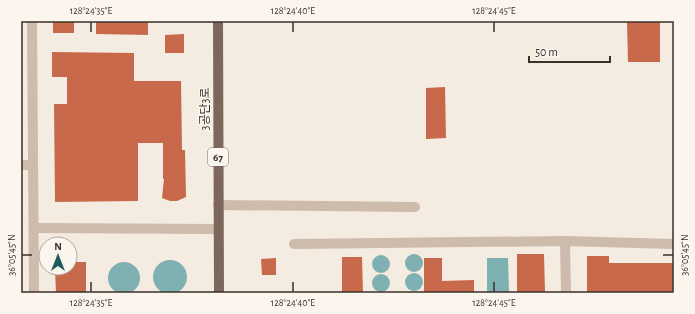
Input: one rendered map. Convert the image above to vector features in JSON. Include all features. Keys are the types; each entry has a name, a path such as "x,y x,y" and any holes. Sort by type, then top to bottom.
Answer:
{"main road":[{"name":"3공단3로","path":"218,21 219,293"}],"lane":[{"path":"32,21 34,293"},
{"path":"21,165 33,165"},
{"path":"218,205 415,207"},
{"path":"34,228 218,229"},
{"path":"565,241 566,293"},
{"path":"294,244 565,241 674,244"}],"water":[{"path":"414,254 420,257 423,263 420,269 414,272 408,269 405,263 408,257"},
{"path":"381,255 387,258 390,264 387,270 381,273 375,270 372,264 375,258"},
{"path":"487,258 508,258 509,293 487,293"},
{"path":"170,260 182,265 187,277 182,289 170,294 158,289 153,277 158,265"},
{"path":"121,262 127,262 137,269 140,278 139,284 133,291 127,294 121,294 111,287 108,281 108,275 115,265"},
{"path":"414,273 420,276 423,282 420,288 414,291 408,288 405,282 408,276"},
{"path":"381,274 387,277 390,283 387,289 381,292 375,289 372,283 375,277"}],"building":[{"path":"53,21 74,21 74,33 53,33"},
{"path":"96,21 148,21 148,35 96,34"},
{"path":"627,21 660,21 660,62 628,62"},
{"path":"184,34 184,53 165,53 165,35"},
{"path":"52,52 134,53 134,81 181,81 182,150 185,150 186,197 177,201 170,201 162,198 164,179 163,143 138,143 138,201 55,202 54,104 67,104 67,77 52,77"},
{"path":"445,87 446,138 426,139 426,88"},
{"path":"517,254 544,254 545,293 517,293"},
{"path":"587,256 609,256 609,263 674,263 674,293 587,293"},
{"path":"342,257 362,257 363,293 342,293"},
{"path":"276,258 276,275 262,275 261,259"},
{"path":"424,258 442,258 442,281 474,280 474,293 424,293"},
{"path":"78,262 86,262 86,293 56,293 55,276 78,276"}]}
